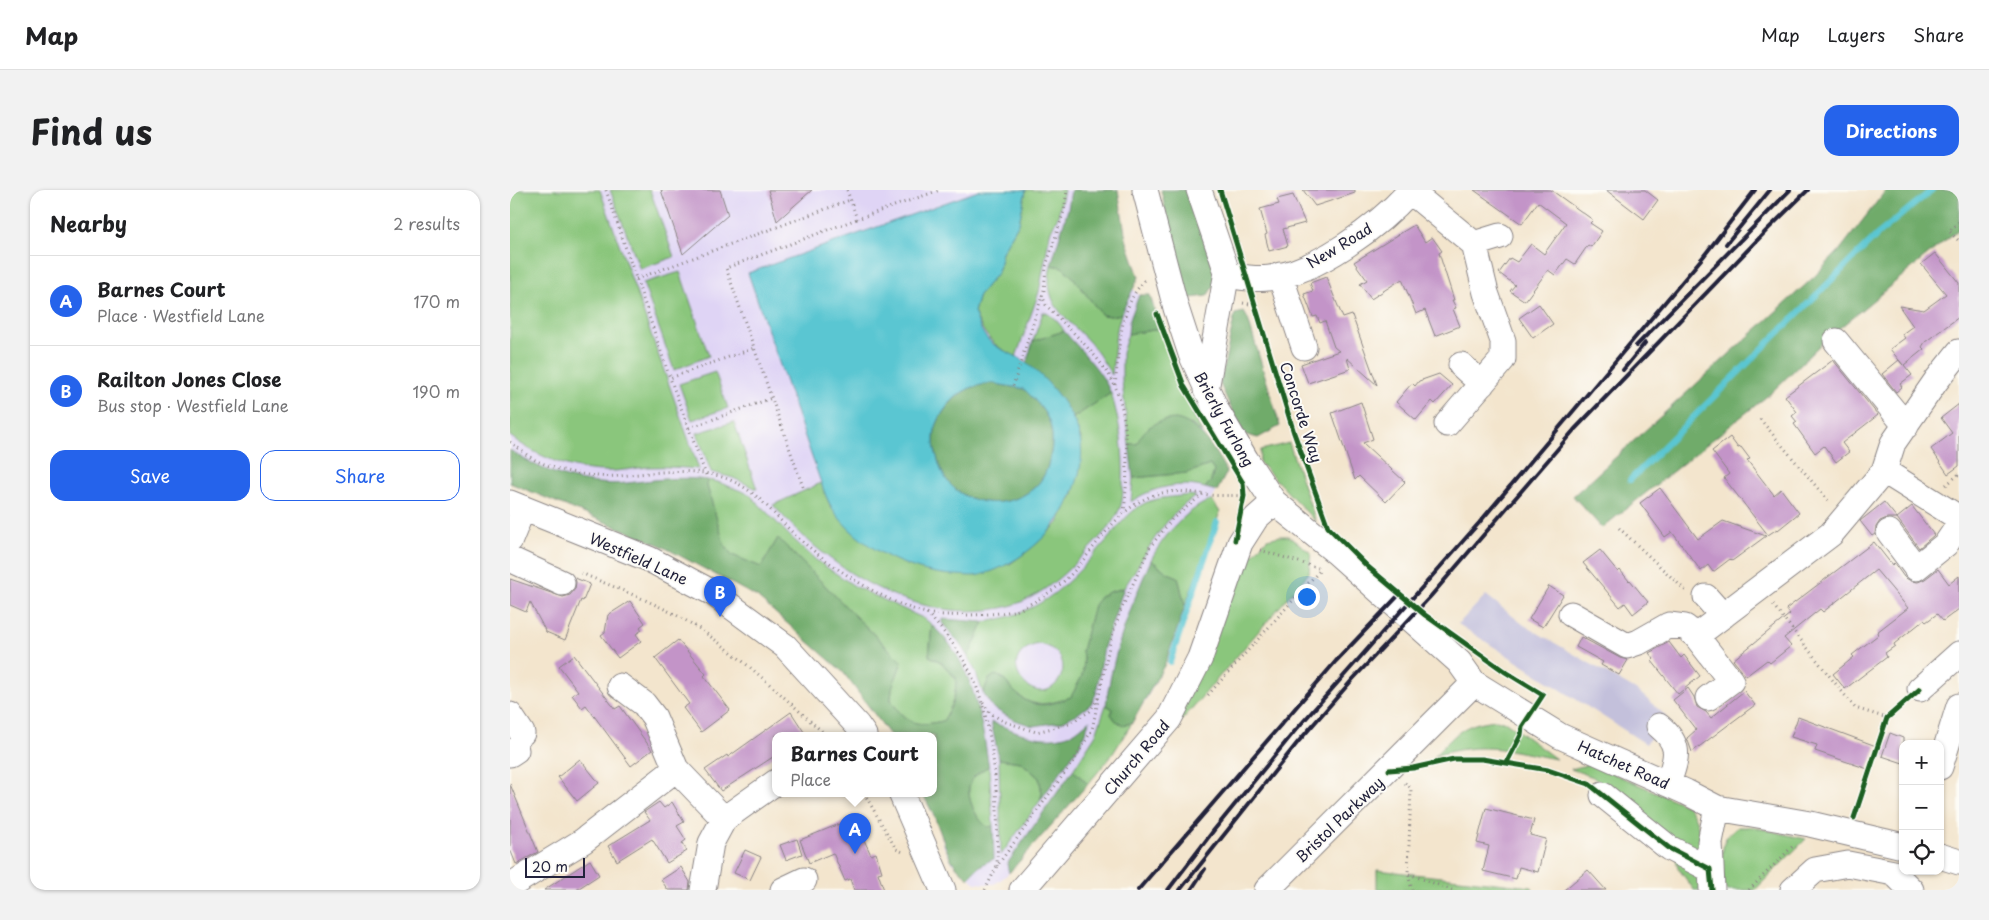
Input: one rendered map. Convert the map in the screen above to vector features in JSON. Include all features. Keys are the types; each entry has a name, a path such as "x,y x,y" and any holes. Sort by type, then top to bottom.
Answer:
{"street":[{"name":"Brierly Furlong","path":"1145,190 1178,316 1191,354 1206,390 1236,444 1274,502 1336,552 1387,598"},
{"path":"1199,190 1233,280 1206,390"},
{"name":"New Road","path":"1233,280 1280,276 1304,267 1351,242 1374,225 1410,191 1474,244"},
{"path":"1447,424 1503,359 1503,341 1486,293 1474,244 1500,236"},
{"path":"1280,276 1304,347"},
{"path":"1836,340 1906,426"},
{"path":"1696,636 1831,534 1884,471 1893,443 1959,352"},
{"path":"1461,365 1482,384"},
{"path":"1884,471 1959,518"},
{"name":"Church Road","path":"1022,890 1169,719 1200,658 1240,543 1256,518 1274,502"},
{"path":"510,540 516,505"},
{"name":"Westfield Lane","path":"516,505 650,559 713,593 785,646 855,732"},
{"path":"1888,532 1916,568 1946,544 1959,525"},
{"path":"510,559 571,578"},
{"path":"1706,597 1723,616"},
{"name":"Hatchet Road","path":"1387,598 1459,662 1474,684 1560,736 1717,808 1810,824 1899,845"},
{"path":"1571,614 1627,646 1639,642 1669,625 1685,627 1696,636 1731,681 1708,698"},
{"path":"1920,689 1957,660"},
{"name":"Bristol Parkway","path":"1267,890 1474,684"},
{"path":"620,686 644,704 654,717 676,769 724,819"},
{"path":"1944,754 1959,706"},
{"path":"1659,726 1671,736 1676,750 1675,762 1668,784"},
{"path":"516,882 583,841 610,810 676,769"},
{"path":"705,889 711,843 724,819 772,785"},
{"path":"1604,795 1711,880"},
{"path":"902,797 943,890"},
{"path":"1711,880 1710,842 1717,808"},
{"path":"1944,857 1959,862"},
{"path":"1793,890 1815,870 1848,864 1894,874 1911,890"}],"path":[{"path":"606,190 670,378 706,474"},
{"path":"847,190 857,219"},
{"path":"803,487 726,268 940,190"},
{"path":"1013,386 1042,295 1046,266 1064,211 1067,190"},
{"path":"636,279 850,200"},
{"path":"1959,222 1949,232 1959,241"},
{"path":"1115,386 1121,333 1127,309 1136,289 1148,278"},
{"path":"1233,280 1254,304 1257,314"},
{"path":"1042,295 1046,305 1101,364 1115,386 1123,411 1126,449 1127,482 1124,512"},
{"path":"670,378 754,348"},
{"path":"689,428 772,398"},
{"path":"1760,419 1843,520"},
{"path":"510,442 536,461 566,471 591,475 617,476 684,472 714,475 741,486 761,499 792,531 840,571 875,591 927,613 984,614 1015,611 1048,594 1074,572 1124,512 1149,497 1182,490 1204,494 1244,496"},
{"path":"985,890 997,866 1074,760 1092,730 1110,642 1124,603 1150,547 1172,519 1204,494"},
{"path":"1619,528 1694,598 1706,597"},
{"path":"1253,548 1330,571"},
{"path":"1208,695 1322,569"},
{"path":"571,578 650,603 696,626 740,657 823,732"},
{"path":"1760,589 1855,708 1887,718"},
{"path":"927,613 948,636 967,666 981,701 990,736 996,791 997,866"},
{"path":"1854,818 1887,718 1920,689"},
{"path":"981,701 990,713 1004,721 1036,732 1069,724 1090,711 1100,695"},
{"path":"1401,780 1411,788 1408,874 1412,890"},
{"path":"1748,890 1792,845 1802,846"},
{"path":"1408,874 1452,890"}],"shaded area":[{"path":"510,190 1118,190 1126,239 1139,277 1133,289 1139,295 1150,295 1178,380 1202,433 1227,472 1212,500 1220,512 1165,664 1147,698 1112,755 1009,873 994,884 976,883 952,863 944,847 939,828 924,797 937,797 937,732 888,732 843,672 757,597 658,544 510,483"},
{"path":"1486,595 1524,625 1639,692 1666,716 1646,744 1458,624"}],"green space":[{"path":"510,190 600,190 699,469 655,467 609,471 578,468 542,456 510,436"},
{"path":"610,190 650,190 674,257 640,269"},
{"path":"1026,190 1064,190 1058,216 1050,233 1039,292 1016,357 1000,348 990,339 974,312 979,295 998,272 1002,252 1019,223"},
{"path":"1071,190 1118,190 1126,239 1139,277 1121,314 1102,315 1072,276 1062,267 1051,265 1068,209"},
{"path":"1161,190 1191,190 1217,281 1207,296 1191,298 1183,292"},
{"path":"1886,190 1959,190 1959,229 1824,341 1771,393 1602,528 1573,496 1814,277 1839,251"},
{"path":"1051,265 1062,267 1072,276 1102,315 1121,314 1116,333 1112,375 1095,349 1068,321 1054,303 1050,293"},
{"path":"680,272 709,356 674,370 643,283"},
{"path":"1139,295 1150,295 1160,329 1128,334 1129,322"},
{"path":"1043,312 1055,319 1064,331 1033,341"},
{"path":"1244,312 1248,319 1280,426 1258,438 1243,434 1220,384 1235,314"},
{"path":"1160,329 1178,380 1202,433 1191,424 1137,444 1129,444 1122,381 1122,353 1128,334"},
{"path":"1064,331 1096,368 1111,393 1073,418 1050,385 1026,364 1033,341"},
{"path":"715,372 728,408 692,420 679,384"},
{"path":"990,383 1024,389 1046,415 1050,423 1052,435 1052,448 1048,465 1038,484 1026,494 1013,500 998,502 984,502 970,498 957,491 947,480 940,467 934,444 937,424 943,412 952,401 968,389"},
{"path":"1111,393 1117,415 1122,448 1123,492 1122,502 1117,515 1103,534 1065,573 1035,595 1013,605 968,611 936,608 905,599 875,586 846,570 795,528 773,505 821,483 831,508 851,530 875,548 907,565 944,574 1010,564 1035,545 1058,523 1073,495 1081,438 1073,418"},
{"path":"1176,419 1185,422 1200,433 1227,472 1217,491 1205,488 1211,481 1214,471 1210,465 1187,473 1133,478 1129,444 1137,444 1152,425"},
{"path":"734,422 757,489 733,478 711,472 697,433"},
{"path":"1289,443 1316,522 1259,462 1261,450"},
{"path":"510,450 551,472 565,477 596,483 612,484 677,478 707,480 707,486 724,544 732,555 761,567 778,538 902,662 892,688 891,700 907,719 912,722 925,724 943,721 951,706 956,678 941,662 929,656 932,625 955,652 968,679 978,708 989,768 987,767 973,779 970,784 969,795 976,814 988,827 993,826 994,859 980,866 969,878 953,862 944,844 936,819 924,797 937,797 937,732 888,732 843,672 757,597 658,544 510,483"},
{"path":"1210,465 1214,471 1211,481 1205,488 1177,485 1148,492 1131,502 1133,478 1187,473"},
{"path":"707,480 718,482 749,494 816,560 856,587 925,619 932,625 929,656 941,662 956,679 953,701 943,721 918,724 902,715 891,700 892,687 902,662 778,538 761,567 732,555 724,544 707,486"},
{"path":"1189,495 1196,496 1183,506 1163,527 1124,588 1109,592 1094,605 1082,651 1084,662 1082,676 1071,697 1049,703 1032,703 1018,694 1002,677 989,679 983,693 968,657 984,622 1005,618 1023,611 1054,594 1080,570 1124,520 1139,506 1155,500","holes":["1038,644 1045,645 1059,656 1063,667 1059,680 1049,689 1039,691 1029,687 1022,680 1017,670 1017,660 1024,650"]},
{"path":"1212,500 1220,512 1185,606 1178,577 1168,573 1151,560 1169,533 1185,516 1203,503"},
{"path":"1289,536 1311,553 1309,573 1175,728 1243,565 1267,539"},
{"path":"1151,560 1168,573 1178,577 1185,606 1165,664 1132,723 1123,725 1115,720 1111,714 1113,709 1106,705 1109,686 1123,631"},
{"path":"1124,588 1104,647 1096,694 1091,704 1079,713 1061,722 1033,726 1014,720 993,708 983,693 989,679 995,675 1002,678 1018,694 1031,703 1053,703 1071,697 1082,676 1084,662 1082,651 1094,605 1100,597 1109,592"},
{"path":"942,619 984,622 968,657 942,623"},
{"path":"1106,705 1113,709 1111,714 1115,720 1123,725 1132,723 1112,755 1088,784 1073,770 1096,734"},
{"path":"1090,720 1081,743 1040,801 1042,793 1039,778 1021,762 999,759 991,722 1031,736 1050,738 1071,734"},
{"path":"1496,720 1506,722 1556,759 1509,750 1481,748 1451,751 1434,756 1467,727"},
{"path":"999,759 1021,762 1039,778 1042,793 1040,801 1001,855"},
{"path":"1591,764 1688,806 1694,815 1700,835 1702,890 1694,890 1678,868 1673,844 1593,777 1571,769"},
{"path":"987,767 989,768 993,826 988,828 976,814 969,795 970,784 973,779"},
{"path":"1073,770 1088,784 1009,873 1007,864"},
{"path":"1738,827 1753,827 1806,839 1755,890 1726,890 1722,856 1724,843 1727,837"},
{"path":"1377,870 1532,887 1533,890 1377,890"}],"water":[{"path":"981,190 1026,190 1019,223 1002,252 998,272 979,295 974,312 985,336 1038,373 1065,404 1077,427 1081,447 1081,465 1077,482 1066,507 1050,530 1030,550 1018,558 993,571 974,576 937,573 902,563 885,555 855,534 842,522 826,496 748,273","holes":["990,383 1024,389 1046,415 1052,431 1050,457 1041,481 1026,494 1013,500 998,502 984,502 970,498 957,491 947,480 940,467 935,449 935,430 943,412 957,396 973,387"]}],"building":[{"path":"661,190 720,190 728,215 683,254"},
{"path":"768,190 812,190 777,221"},
{"path":"1303,190 1355,190 1355,193 1315,206"},
{"path":"1474,190 1551,190 1593,220 1590,223 1602,231 1591,247 1588,245 1575,264 1567,259 1555,275 1548,270 1525,301 1510,291 1515,285 1499,273 1510,258 1517,262 1531,244 1544,254 1566,223 1538,202 1522,224"},
{"path":"1606,190 1645,190 1658,200 1644,219"},
{"path":"1293,195 1305,223 1283,229 1288,246 1269,251 1265,235 1267,234 1260,209 1279,204 1277,199"},
{"path":"1414,225 1425,242 1432,237 1442,251 1439,253 1456,308 1453,309 1460,326 1435,336 1425,310 1416,314 1402,279 1371,299 1360,284 1367,280 1354,262"},
{"path":"1935,253 1959,283 1959,317 1925,342 1922,347 1924,349 1904,365 1912,375 1900,384 1902,387 1896,392 1882,374 1899,360 1890,349 1905,338 1902,334 1913,326 1899,306 1924,310 1946,294 1921,264"},
{"path":"1326,277 1343,318 1352,315 1377,385 1347,358 1350,369 1308,383 1301,364 1339,351 1334,347 1325,321 1320,323 1317,316 1313,317 1304,294 1313,291 1310,283"},
{"path":"1539,304 1553,324 1533,338 1519,318"},
{"path":"1833,360 1878,415 1842,443 1849,452 1836,462 1824,446 1815,453 1794,424 1797,422 1792,416 1797,412 1785,396"},
{"path":"1439,374 1452,385 1435,404 1432,401 1416,420 1396,402 1412,383 1415,386 1419,381"},
{"path":"1361,402 1373,439 1363,443 1405,482 1386,502 1359,476 1355,480 1332,413"},
{"path":"1959,404 1959,466 1948,474 1931,449 1952,433 1941,418"},
{"path":"1730,437 1738,448 1741,447 1750,459 1747,460 1774,495 1781,489 1799,513 1778,530 1768,535 1724,478 1729,474 1712,451"},
{"path":"1660,488 1698,539 1723,521 1766,536 1732,561 1730,559 1713,572 1708,565 1701,571 1672,532 1665,537 1640,503"},
{"path":"1884,502 1897,518 1887,518 1880,521 1876,527 1875,534 1872,536 1860,521"},
{"path":"1912,506 1934,535 1919,548 1897,518"},
{"path":"1874,542 1892,565 1894,563 1904,577 1911,581 1918,582 1925,579 1938,569 1949,584 1959,576 1959,609 1943,621 1937,614 1926,622 1924,620 1885,653 1887,657 1845,689 1833,674 1854,657 1852,655 1878,635 1877,632 1908,608 1876,570 1823,612 1820,609 1784,638 1791,646 1770,663 1767,660 1746,676 1733,660 1790,614 1786,609"},
{"path":"1600,550 1618,572 1620,570 1630,580 1648,602 1633,614 1625,603 1620,607 1583,563"},
{"path":"575,578 590,584 583,601 581,600 565,640 546,632 530,602 526,612 510,605 510,579 563,597 570,595 575,589"},
{"path":"1549,586 1563,595 1543,627 1529,619"},
{"path":"630,601 645,623 640,627 642,630 636,634 641,641 618,658 601,635 605,632 608,615"},
{"path":"1581,637 1620,658 1628,660 1619,675 1601,665 1603,662 1576,647"},
{"path":"678,640 706,674 704,676 730,710 701,732 683,708 689,704 655,658"},
{"path":"1669,642 1681,658 1684,655 1700,676 1678,694 1652,661 1654,659 1649,653"},
{"path":"574,655 615,709 620,706 652,750 631,766 586,705 582,708 572,695 578,691 559,666"},
{"path":"1688,688 1694,697 1697,707 1706,712 1711,718 1744,691 1755,705 1692,752 1687,738 1696,730 1673,700"},
{"path":"791,712 804,732 772,732 772,758 721,791 705,770 727,755 728,757"},
{"path":"1798,717 1876,746 1868,769 1815,751 1817,745 1791,737"},
{"path":"1890,733 1903,738 1903,740 1899,740 1899,762 1882,756"},
{"path":"580,759 599,783 577,801 558,777"},
{"path":"510,784 538,852 516,864 510,849"},
{"path":"659,802 664,808 672,802 684,822 677,826 686,840 682,843 687,851 667,863 652,839 617,861 608,846 650,820 644,812"},
{"path":"1486,808 1534,820 1530,835 1546,839 1538,872 1519,867 1516,879 1483,871 1489,846 1477,843"},
{"path":"854,818 871,855 876,853 882,872 878,873 884,890 854,890 850,879 845,881 833,853 809,863 800,840"},
{"path":"797,839 802,854 786,860 780,845"},
{"path":"745,850 761,857 750,880 734,873"},
{"path":"590,860 599,875 576,890 544,890"},
{"path":"681,867 690,882 689,890 668,890 661,880"},
{"path":"1588,870 1606,890 1564,890"}],"waterway":[{"path":"1630,480 1878,234 1932,190"},
{"path":"1170,662 1217,522"}],"railway":[{"path":"1168,890 1294,732 1479,523 1703,257 1755,190"},
{"path":"1726,244 1770,190"},
{"path":"1636,346 1790,190"},
{"path":"1180,890 1298,742 1353,679 1430,597 1574,430 1808,190"},
{"path":"1623,370 1645,343"},
{"path":"1138,890 1336,661 1397,597"},
{"path":"1191,890 1205,869"}],"cycle path":[{"name":"Concorde Way","path":"1220,190 1294,433 1328,527 1368,567 1425,615 1504,671 1543,695 1522,727 1521,735 1507,762"},
{"path":"1157,314 1184,386 1243,483 1244,496 1235,540"},
{"path":"1854,818 1887,718 1920,689"},
{"path":"1389,770 1413,768 1454,759 1482,759 1548,770 1589,784 1669,848 1710,869 1712,890"}],"place":[{"name":"Railton Jones Close","path":"720,617"},
{"name":"Barnes Court","path":"855,854"}]}
